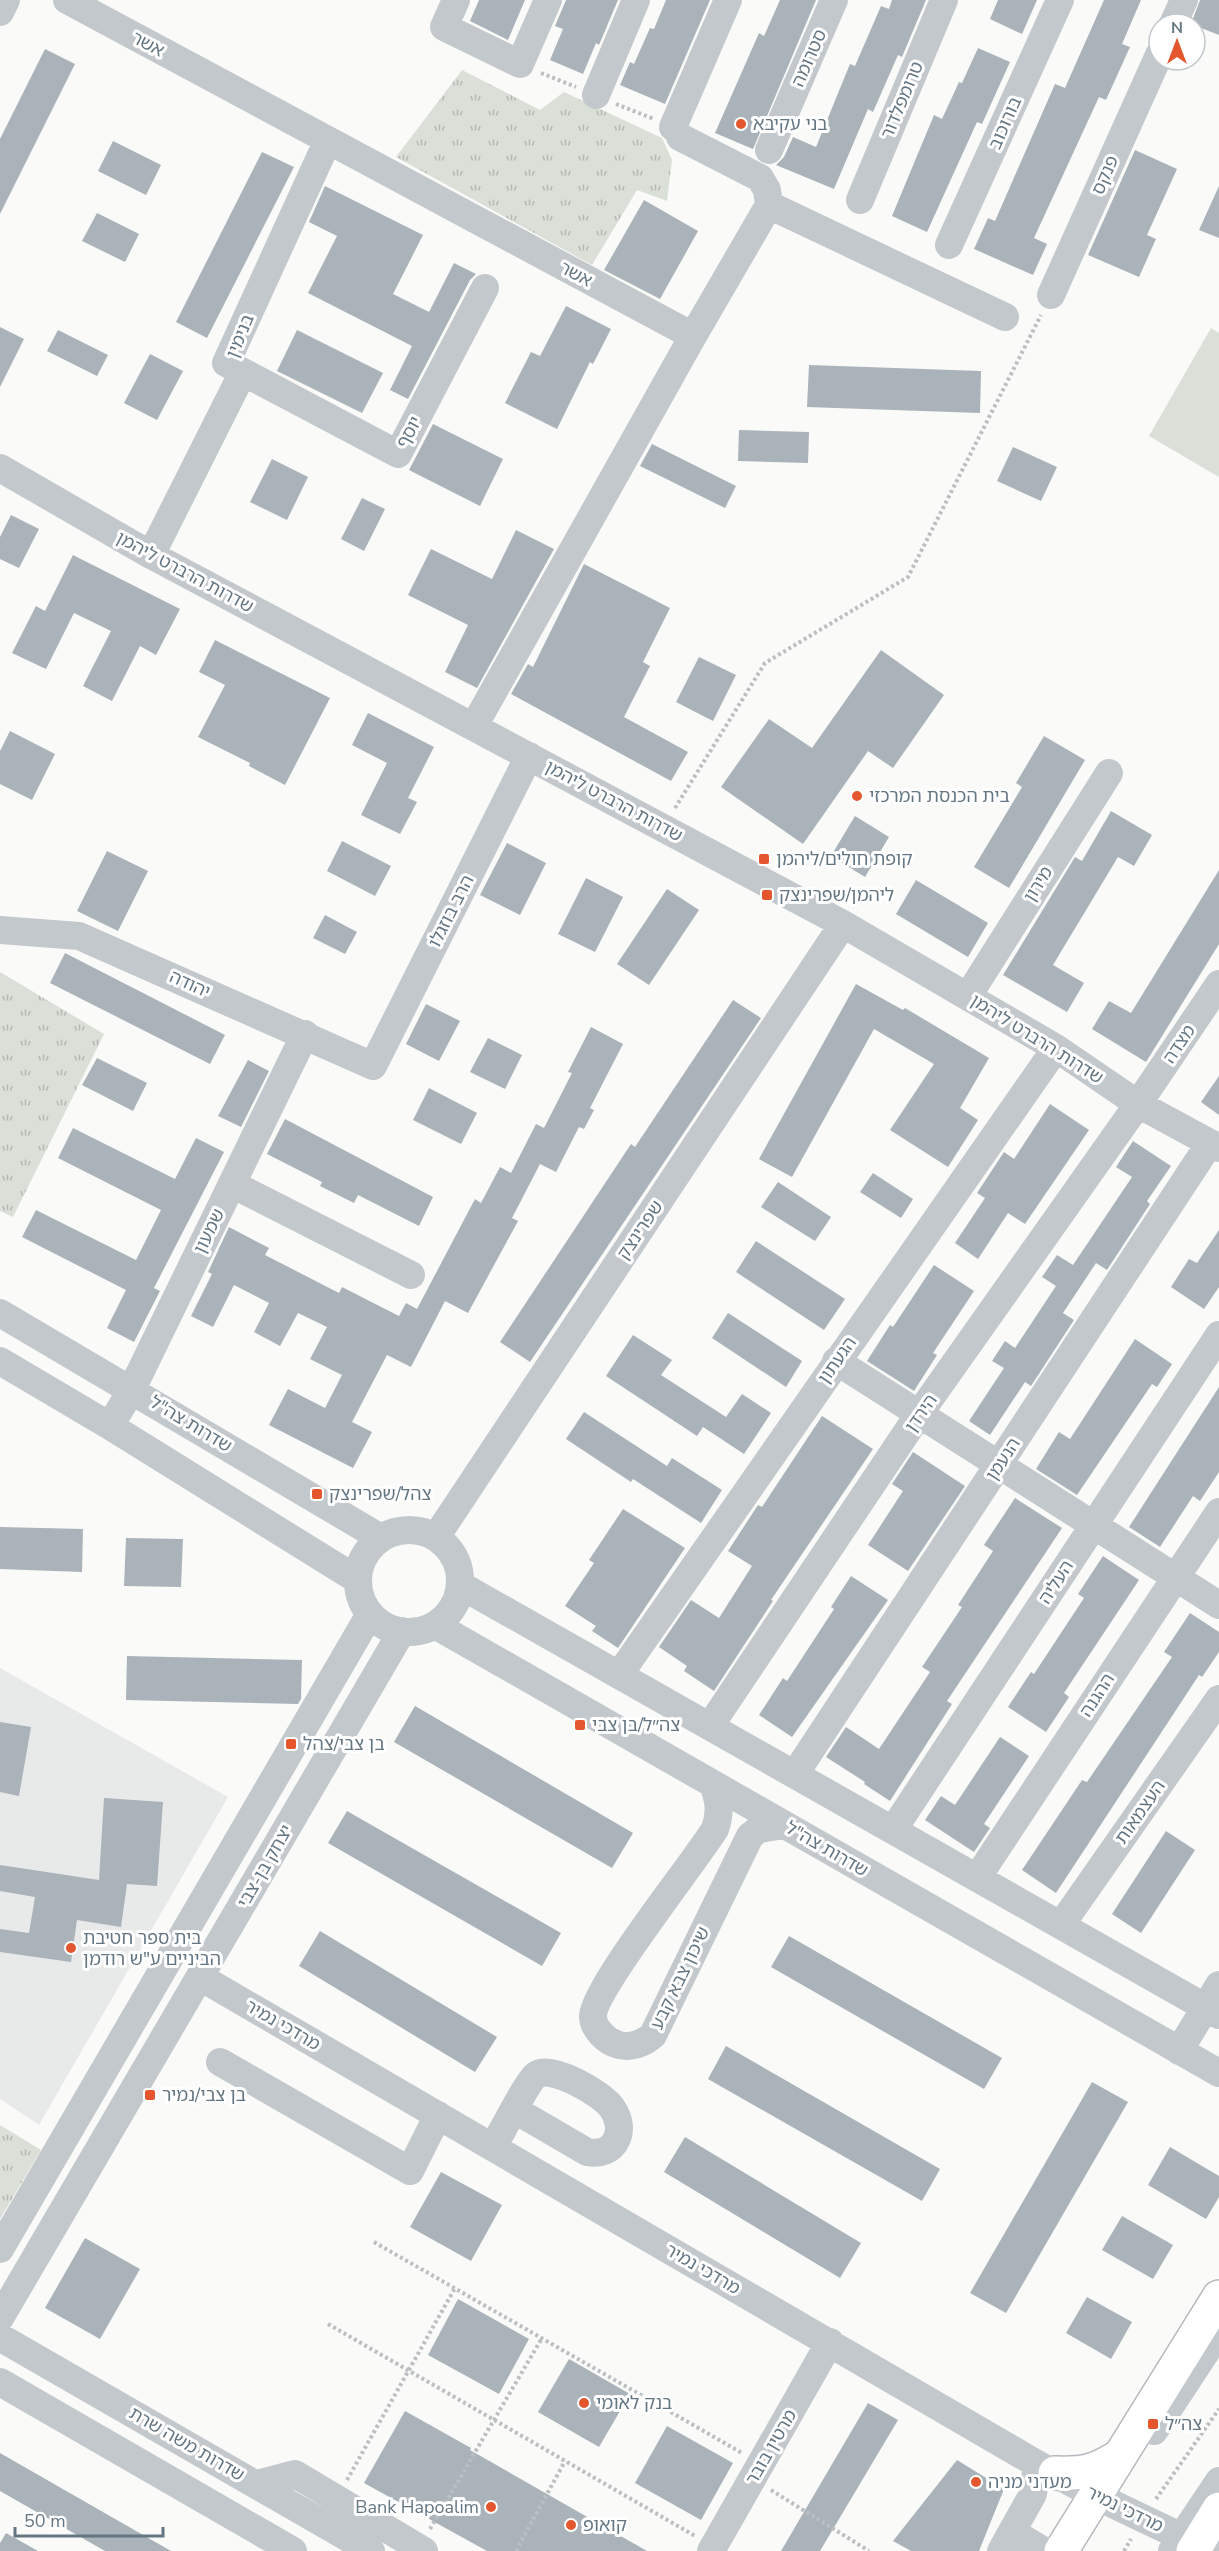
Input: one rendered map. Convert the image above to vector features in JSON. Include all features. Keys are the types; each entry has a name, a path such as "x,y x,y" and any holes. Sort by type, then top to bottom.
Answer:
{"main road":[{"path":"1061,2551 1101,2498 1118,2457 1219,2297"},
{"path":"1046,2468 1080,2474 1098,2470 1118,2457"},
{"path":"1191,2547 1219,2509"}],"street":[{"path":"0,12 6,0"},
{"name":"אשר","path":"67,0 693,336"},
{"path":"456,0 444,27 520,64 548,0"},
{"path":"596,95 636,0"},
{"path":"474,726 769,205 767,190 760,178 676,132 728,0"},
{"name":"סטרומה","path":"769,150 834,0"},
{"name":"טרומפלדור","path":"860,200 944,0"},
{"name":"בורוכוב","path":"950,245 1060,0"},
{"name":"פנקס","path":"1051,295 1151,72"},
{"name":"בנימין","path":"151,555 243,372 226,363 328,140"},
{"path":"769,205 1005,317"},
{"name":"יוסף","path":"243,372 398,454 485,288"},
{"name":"שדרות הרברט ליהמן","path":"0,468 151,555 843,924 1056,1048 1138,1104 1214,1145"},
{"name":"הרב בוזגלו","path":"373,1066 529,756"},
{"name":"מירון","path":"968,996 1109,772"},
{"name":"שפרינצק","path":"436,1537 843,924"},
{"name":"יהודה","path":"0,930 79,936 373,1066"},
{"name":"מצדה","path":"1138,1104 1219,984"},
{"name":"שמעון","path":"110,1426 132,1389 305,1034"},
{"name":"הגעתון","path":"619,1675 1056,1048"},
{"name":"הירדן","path":"710,1726 919,1414 1138,1104"},
{"name":"הנעמן","path":"795,1774 1214,1145"},
{"path":"232,1184 411,1275"},
{"name":"שדרות צה\"ל","path":"0,1313 381,1538"},
{"name":"העליה","path":"893,1830 1219,1335"},
{"path":"0,1361 110,1426 358,1580"},
{"path":"836,1361 1219,1605"},
{"name":"ההגנה","path":"977,1878 1219,1512"},
{"path":"423,1531 436,1537 447,1546 455,1558 460,1585 456,1600 448,1615 435,1625 424,1629 402,1631 380,1622 363,1604 358,1580 361,1563 369,1549 381,1538 394,1532 423,1531"},
{"path":"460,1585 1061,1925 1214,2002 1179,2051"},
{"name":"יצחק בן-צבי","path":"0,2249 370,1614"},
{"name":"שדרות צה\"ל","path":"435,1625 1219,2073"},
{"name":"יצחק בן-צבי","path":"1,2335 200,1977 402,1631"},
{"name":"העצמאות","path":"1061,1925 1219,1699"},
{"name":"שיכון צבא קבע","path":"713,1784 719,1807 715,1829 606,1984 596,2004 595,2024 601,2034 609,2040 619,2045 629,2046 646,2041 653,2035 750,1836 759,1829 784,1825"},
{"name":"מרדכי נמיר","path":"200,1977 1046,2468 1143,2518 1191,2547"},
{"path":"220,2062 410,2171 438,2115"},
{"path":"494,2147 515,2110"},
{"path":"1079,2551 1101,2498 1219,2332"},
{"name":"שדרות משה שרת","path":"1,2335 371,2551"},
{"name":"מרטין בובר","path":"712,2549 831,2342"},
{"path":"0,2382 293,2551"},
{"path":"1044,2551 1007,2542 1046,2468"},
{"path":"257,2484 295,2474 421,2550"},
{"path":"1191,2547 1219,2481"}],"path":[{"path":"664,827 765,663 908,577 1051,295"},
{"path":"374,2242 542,2338 757,2471 869,2551"},
{"path":"336,2499 455,2288"},
{"path":"328,2324 712,2549"},
{"path":"421,2550 542,2338"},
{"path":"1143,2518 1219,2409"},
{"path":"516,2551 565,2461"}],"shaded area":[{"name":"בית ספר חטיבת הביניים ע\"ש רודמן","path":"0,1668 228,1797 39,2125 0,2099"}],"green space":[{"path":"462,70 540,110 564,92 662,138 672,160 667,201 637,190 592,265 396,157"},
{"path":"1211,328 1219,333 1219,477 1149,436"},
{"path":"0,972 104,1034 13,1217 0,1211"},
{"path":"0,2125 41,2150 0,2219"}],"building":[{"path":"479,0 525,0 508,40 470,21"},
{"path":"566,0 618,0 599,45 596,43 583,74 550,60 563,29 555,26"},
{"path":"666,0 710,0 665,104 620,85 630,62 634,64 650,28 654,29"},
{"path":"780,0 816,0 753,149 715,133 759,33 764,36"},
{"path":"892,0 926,0 902,57 898,55 873,112 868,109 834,189 776,165 784,157 793,137 816,147 850,64 855,66 881,6 889,9"},
{"path":"998,0 1037,0 1022,34 990,19"},
{"path":"1104,0 1141,0 1122,44 1130,47 1106,100 1099,97 1034,238 1047,244 1033,275 974,249 988,218 995,221 1055,84 1065,88"},
{"path":"1200,0 1219,0 1219,35 1207,30 1207,12 1196,12"},
{"path":"978,48 1010,62 982,124 977,122 927,232 892,216 934,115 942,119"},
{"path":"45,49 75,64 0,214 0,139"},
{"path":"113,141 161,165 146,195 98,171"},
{"path":"1135,150 1177,169 1147,235 1156,239 1139,277 1088,255"},
{"path":"262,152 294,167 207,338 176,322"},
{"path":"325,186 423,235 393,294 429,312 454,263 476,274 470,280 408,399 390,390 412,346 308,293 337,236 309,222"},
{"path":"1219,186 1219,238 1199,230"},
{"path":"644,200 698,231 660,299 604,270"},
{"path":"97,213 139,234 125,262 82,241"},
{"path":"566,306 611,329 593,364 590,362 557,429 505,403 531,352 540,356"},
{"path":"0,327 24,339 0,387"},
{"path":"58,330 108,355 97,376 47,351"},
{"path":"297,330 383,373 362,413 277,371"},
{"path":"150,354 183,371 157,420 124,403"},
{"path":"809,365 981,371 980,413 807,407"},
{"path":"433,424 503,459 480,506 409,470"},
{"path":"739,430 809,432 808,463 738,461"},
{"path":"652,444 736,486 725,508 640,466"},
{"path":"1013,447 1057,467 1041,501 997,481"},
{"path":"272,459 308,477 287,520 250,502"},
{"path":"362,498 385,509 364,551 341,539"},
{"path":"11,515 39,529 19,568 0,559 0,537"},
{"path":"516,530 554,549 477,688 445,672 468,625 408,595 431,549 492,579"},
{"path":"73,555 180,609 156,655 140,646 112,701 83,686 111,631 74,613 46,669 12,653 36,606 45,611"},
{"path":"584,564 670,608 643,662 650,666 624,717 688,752 671,781 511,694 528,664 533,667"},
{"path":"215,640 330,698 285,785 249,766 250,763 198,737 225,685 199,672"},
{"path":"881,650 944,695 893,768 868,751 803,844 721,787 769,719 812,748"},
{"path":"699,657 736,675 713,721 676,702"},
{"path":"368,713 434,747 408,798 417,802 400,834 361,815 387,763 352,745"},
{"path":"10,731 55,754 32,800 0,784 0,751"},
{"path":"1044,736 1085,760 1009,888 974,867 1022,787 1016,783"},
{"path":"1111,811 1152,835 1134,866 1118,857 1053,965 1084,983 1067,1012 1003,975 1075,857 1082,861"},
{"path":"855,816 889,837 865,877 831,856"},
{"path":"342,841 391,866 375,896 327,871"},
{"path":"507,843 546,863 520,915 480,895"},
{"path":"107,851 148,871 118,931 77,911"},
{"path":"1219,870 1219,944 1146,1062 1092,1029 1109,1001 1131,1013"},
{"path":"586,878 623,897 595,952 558,934"},
{"path":"916,880 988,923 968,957 896,914"},
{"path":"667,889 699,910 649,985 617,964"},
{"path":"325,915 357,932 345,954 313,938"},
{"path":"65,953 225,1035 210,1064 50,983"},
{"path":"856,984 903,1010 905,1008 989,1058 960,1108 978,1120 948,1167 890,1130 934,1064 874,1029 792,1177 759,1159"},
{"path":"733,1000 761,1018 530,1362 500,1342 631,1144 635,1147"},
{"path":"426,1004 460,1021 439,1061 406,1044"},
{"path":"591,1027 623,1044 590,1108 594,1110 584,1129 579,1127 556,1172 540,1164 512,1218 518,1221 468,1313 445,1301 411,1367 387,1355 352,1422 372,1432 353,1468 269,1425 288,1389 325,1408 342,1375 310,1359 327,1327 298,1313 280,1346 254,1332 269,1303 234,1285 213,1327 191,1316 212,1274 208,1272 229,1227 269,1248 265,1255 339,1293 342,1287 399,1316 406,1303 417,1309 475,1199 481,1203 500,1167 511,1173 536,1124 544,1128 572,1073 568,1072"},
{"path":"488,1038 522,1055 505,1089 470,1072"},
{"path":"97,1058 147,1083 133,1111 82,1085"},
{"path":"248,1060 269,1071 241,1127 218,1116"},
{"path":"1219,1076 1219,1115 1201,1102"},
{"path":"429,1088 477,1113 461,1144 413,1120"},
{"path":"1050,1104 1089,1130 1025,1224 1008,1213 978,1259 955,1243 985,1198 977,1193 1004,1152 1014,1159"},
{"path":"285,1119 433,1197 419,1226 358,1195 354,1203 320,1186 322,1182 267,1154"},
{"path":"73,1128 175,1179 196,1138 224,1152 154,1288 160,1291 134,1342 107,1328 126,1290 22,1237 36,1210 136,1260 161,1210 58,1158"},
{"path":"1133,1141 1171,1166 1147,1201 1150,1204 1107,1270 1096,1263 1063,1313 1074,1320 1031,1386 1025,1382 990,1435 969,1421 1004,1368 992,1361 1005,1341 1015,1348 1056,1286 1042,1277 1057,1255 1073,1265 1132,1177 1116,1167"},
{"path":"873,1173 913,1199 901,1218 860,1192"},
{"path":"778,1182 831,1217 815,1241 761,1207"},
{"path":"1219,1230 1219,1287 1204,1309 1171,1287 1189,1259 1197,1263"},
{"path":"756,1241 845,1299 824,1330 736,1272"},
{"path":"934,1265 974,1291 933,1353 937,1355 914,1391 867,1361 890,1325 893,1327"},
{"path":"728,1313 802,1361 786,1387 712,1338"},
{"path":"633,1335 672,1360 661,1375 726,1417 742,1394 771,1413 744,1454 703,1427 697,1436 606,1376"},
{"path":"1135,1339 1172,1364 1157,1387 1152,1384 1077,1495 1036,1469 1059,1432 1070,1439"},
{"path":"1219,1387 1219,1472 1200,1501 1193,1496 1160,1547 1129,1527"},
{"path":"584,1412 667,1466 672,1458 722,1490 701,1523 633,1479 631,1482 566,1439"},
{"path":"822,1416 873,1449 771,1600 773,1601 714,1691 684,1671 687,1666 659,1647 691,1600 719,1618 752,1566 728,1551 758,1505 762,1507"},
{"path":"913,1452 965,1486 908,1571 868,1545 903,1491 892,1484"},
{"path":"1015,1498 1062,1528 947,1701 952,1704 890,1801 826,1757 846,1727 879,1749 930,1672 922,1667 962,1607 958,1605 993,1551 984,1545"},
{"path":"623,1509 685,1548 618,1648 592,1631 596,1626 565,1606 594,1563 589,1560"},
{"path":"0,1527 83,1529 82,1572 0,1569"},
{"path":"126,1538 183,1539 181,1587 124,1586"},
{"path":"1103,1556 1139,1580 1064,1693 1069,1697 1046,1732 1008,1707 1031,1672 1034,1674 1084,1598 1078,1594"},
{"path":"851,1576 888,1600 792,1737 759,1715 783,1678 787,1681 834,1609 831,1607"},
{"path":"1190,1613 1219,1632 1219,1652 1202,1677 1199,1675 1056,1893 1022,1870 1082,1780 1087,1782 1172,1657 1164,1652"},
{"path":"127,1656 302,1660 301,1699 298,1704 126,1700"},
{"path":"415,1706 633,1833 612,1868 394,1742"},
{"path":"0,1722 31,1727 19,1796 0,1792"},
{"path":"1000,1737 1029,1756 984,1824 990,1828 974,1852 925,1820 941,1796 955,1805"},
{"path":"104,1798 163,1802 157,1886 127,1884 121,1927 77,1920 71,1962 0,1952 0,1929 29,1933 35,1897 0,1891 0,1865 99,1880"},
{"path":"347,1811 561,1933 542,1966 328,1843"},
{"path":"1166,1831 1195,1850 1141,1933 1112,1914"},
{"path":"320,1931 497,2037 475,2072 299,1966"},
{"path":"789,1936 1002,2058 984,2089 771,1967"},
{"path":"726,2046 940,2169 922,2201 708,2079"},
{"path":"1092,2082 1128,2102 1006,2313 970,2293"},
{"path":"685,2137 861,2243 840,2278 664,2172"},
{"path":"1170,2147 1219,2176 1219,2197 1206,2219 1148,2185"},
{"path":"441,2172 502,2205 471,2261 410,2227"},
{"path":"1122,2216 1173,2245 1153,2279 1102,2250"},
{"path":"85,2238 140,2269 100,2339 45,2308"},
{"path":"1087,2297 1132,2322 1111,2359 1066,2333"},
{"path":"458,2299 529,2339 499,2394 428,2355"},
{"name":"בנק לאומי","path":"569,2359 630,2394 599,2447 538,2412"},
{"path":"868,2403 898,2420 820,2551 781,2551"},
{"path":"405,2411 647,2551 487,2551 364,2483"},
{"path":"667,2426 733,2463 701,2520 635,2483"},
{"path":"0,2453 171,2551 105,2551 0,2491"},
{"path":"957,2460 1004,2489 979,2551 911,2551 893,2541"},
{"path":"6,2533 38,2551 0,2551 0,2543"}],"place":[{"name":"בני עקיבא","path":"741,124"},
{"name":"בית הכנסת המרכזי","path":"857,796"},
{"name":"קופת חולים/ליהמן","path":"764,859"},
{"name":"ליהמן/שפרינצק","path":"767,895"},
{"name":"צהל/שפרינצק","path":"317,1494"},
{"name":"צה״ל/בן צבי","path":"580,1725"},
{"name":"בן צבי/צהל","path":"291,1744"},
{"name":"בית ספר חטיבת הביניים ע\"ש רודמן","path":"71,1948"},
{"name":"בן צבי/נמיר","path":"150,2095"},
{"name":"בנק לאומי","path":"584,2403"},
{"name":"צה״ל","path":"1153,2424"},
{"name":"מעדני מניה","path":"976,2482"},
{"name":"Bank Hapoalim","path":"491,2507"},
{"name":"קואופ","path":"571,2525"}]}
